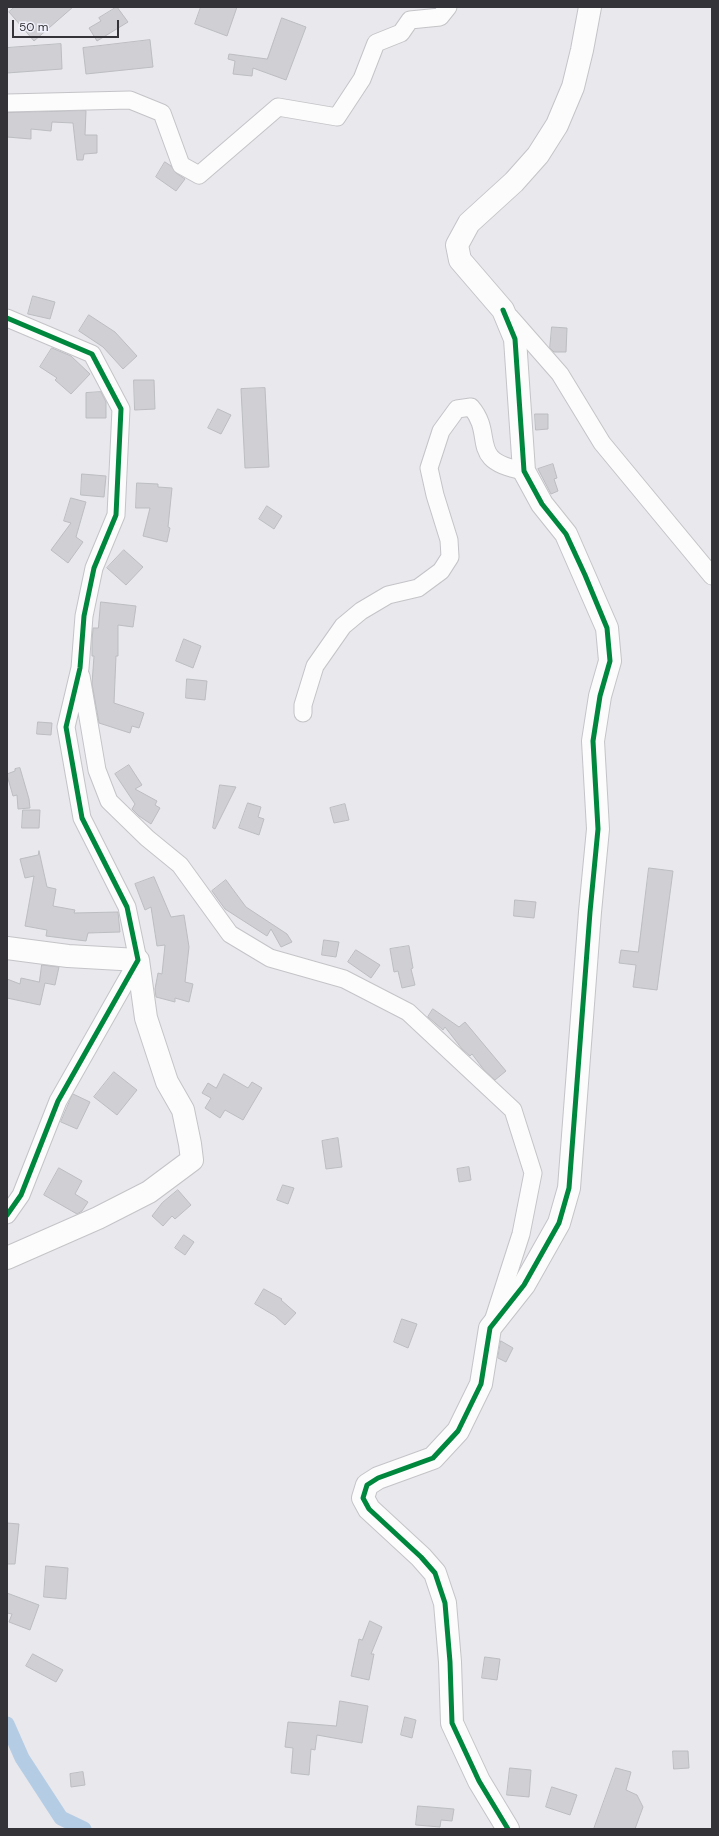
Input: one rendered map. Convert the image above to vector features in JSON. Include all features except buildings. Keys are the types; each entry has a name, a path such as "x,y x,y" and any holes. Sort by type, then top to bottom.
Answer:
{"street":[{"path":"7,103 130,100 162,113 181,165 199,175 278,107 337,117 362,79 376,43 401,33 410,20 440,17 448,7"},
{"path":"590,7 573,87 557,125 538,155 514,182 469,223 457,245 460,260 560,374 602,443 712,576"},
{"path":"490,1328 524,1285 559,1223 569,1188 590,912 598,829 593,741 600,696 610,661 607,628 585,575 566,534 542,504 524,471 515,339 503,310"},
{"path":"7,318 92,354 121,409 116,515 94,568 84,616 80,668 66,727 82,818 126,906 138,960 146,1018 168,1082 182,1110 192,1160 149,1192 98,1218 7,1258"},
{"path":"303,713 303,705 315,666 343,626 361,611 388,595 418,588 441,571 450,557 448,540 429,468 441,431 457,409 471,407 477,414 484,446 494,461 508,468 524,471"},
{"path":"80,668 97,770 109,801 147,838 180,865 230,934 270,958 344,979 408,1012 513,1110 533,1173 521,1234 490,1328 481,1384 458,1431 433,1458 378,1478 367,1486 363,1498 369,1509 421,1557 435,1573 444,1603 450,1662 452,1724 479,1781 508,1829"},
{"path":"7,948 68,956 138,960"},
{"path":"7,1215 21,1195 58,1101 138,960"}],"waterway":[{"path":"7,1724 22,1758 61,1818 84,1829"}],"cycle path":[{"path":"503,310 515,339 524,471 542,504 566,534 585,575 607,628 610,661 600,696 593,741 598,829 590,912 569,1188 559,1223 524,1285 490,1328 481,1384 458,1431 433,1458 378,1478 367,1485 363,1498 369,1509 421,1557 435,1573 445,1603 450,1662 452,1723 479,1781 508,1829"},
{"path":"7,318 92,354 121,409 116,515 94,568 84,616 80,668 66,727 82,818 127,907 138,960 58,1101 21,1195 7,1215"}]}
